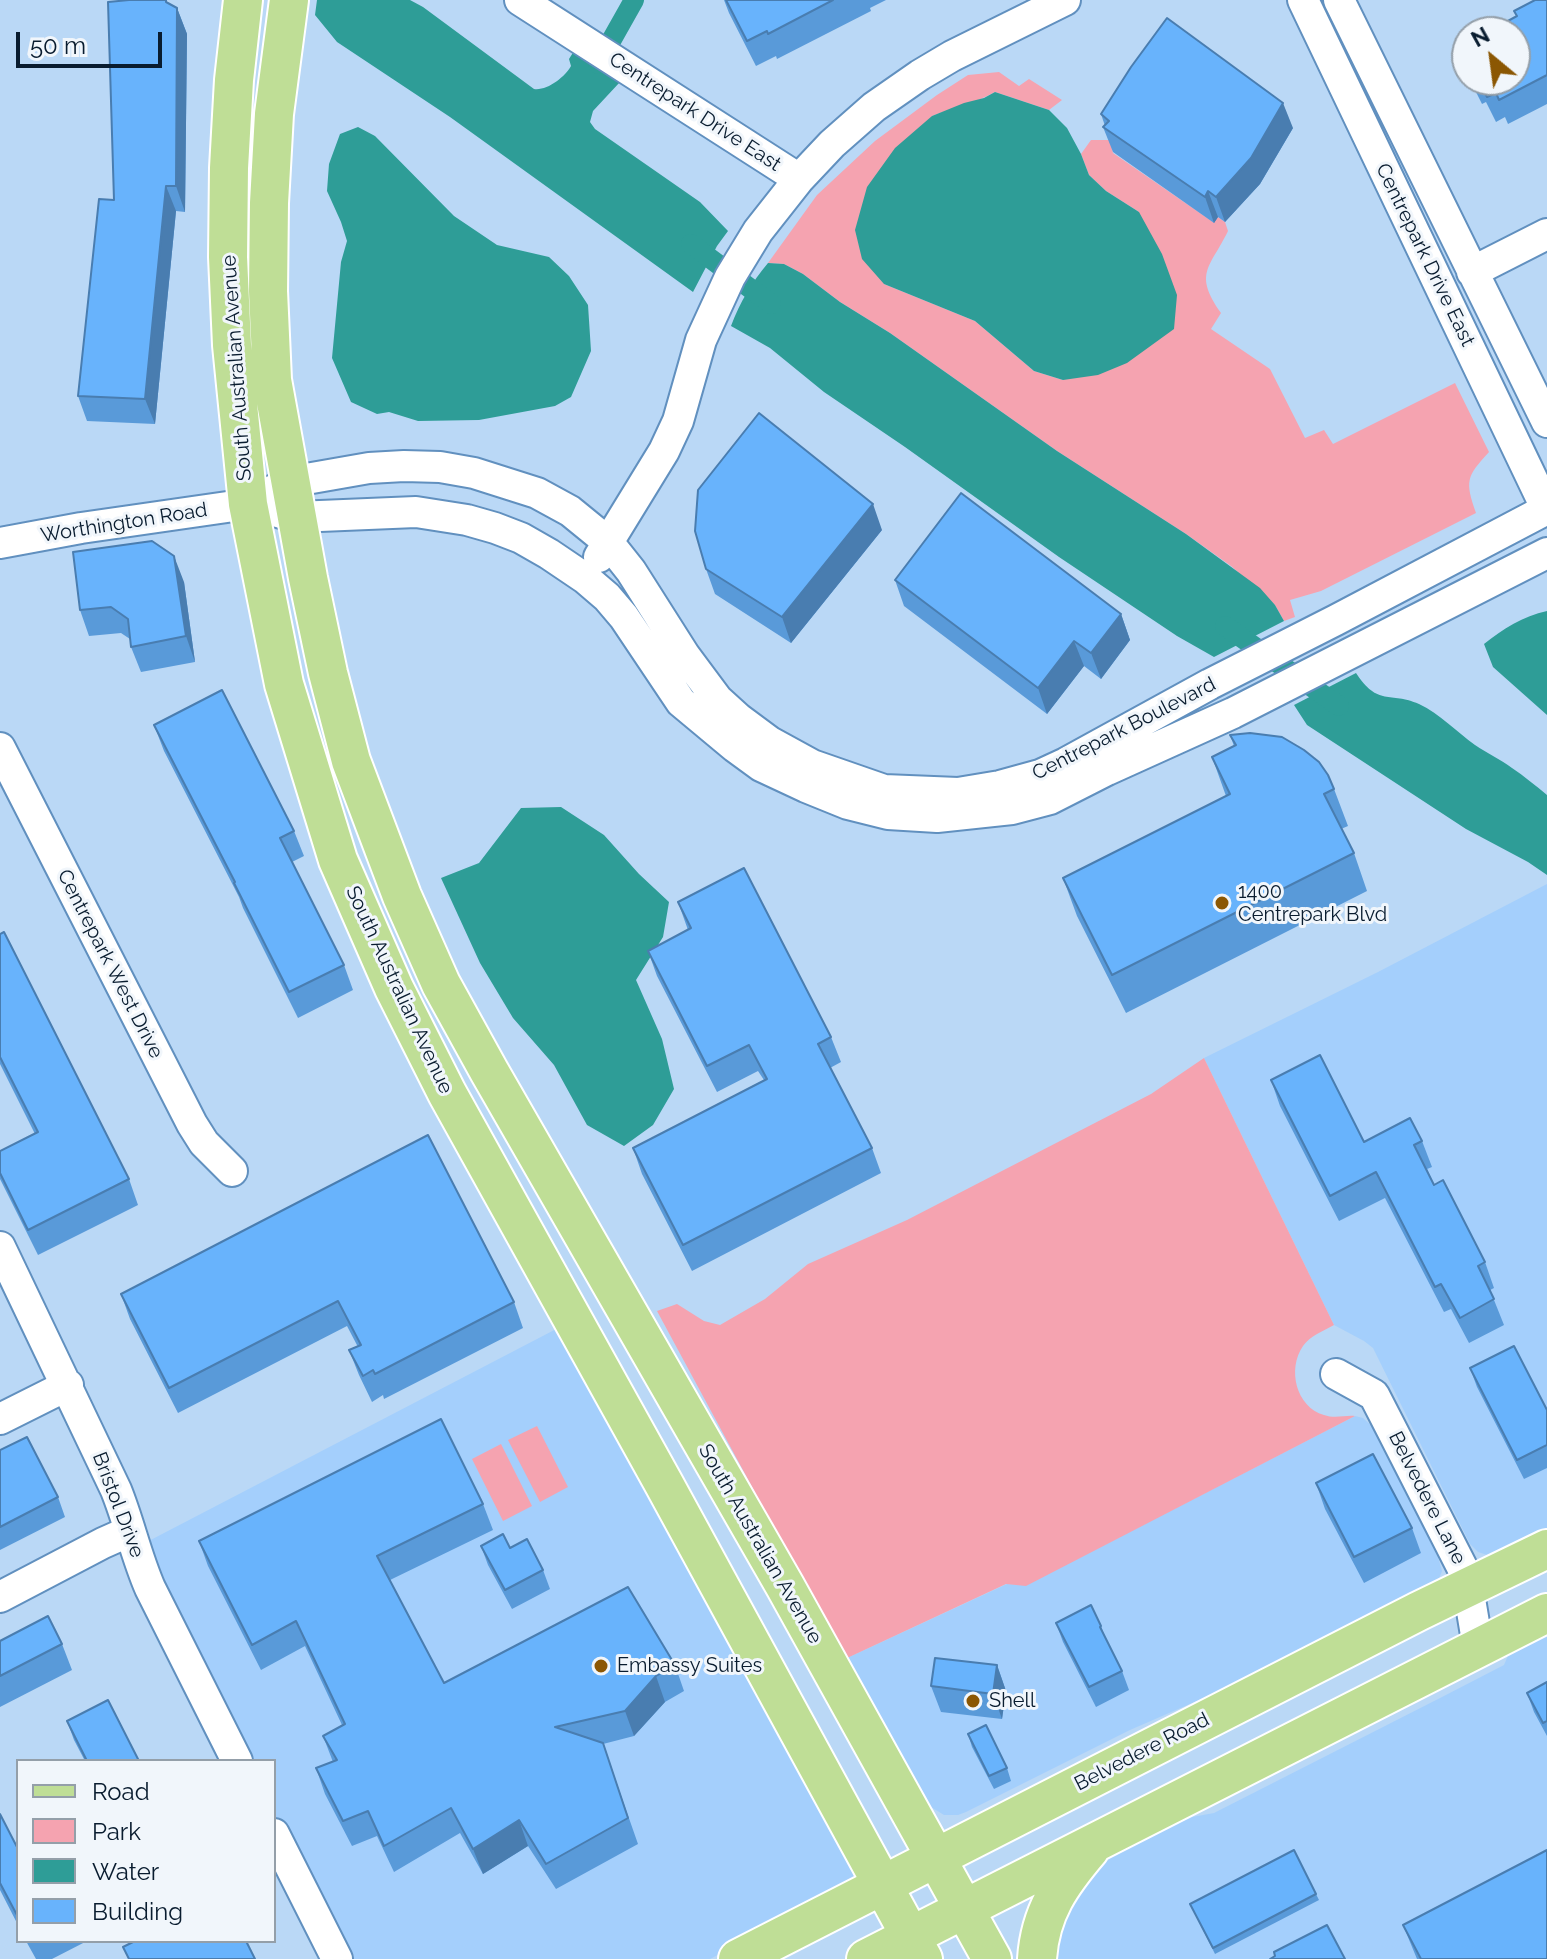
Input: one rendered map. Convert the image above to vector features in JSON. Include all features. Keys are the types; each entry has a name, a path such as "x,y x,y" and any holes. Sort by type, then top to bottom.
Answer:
{"main road":[{"name":"South Australian Avenue","path":"243,0 229,153 228,257 232,345 248,504 284,684 338,860 394,988 447,1093 917,1947"},
{"name":"South Australian Avenue","path":"289,0 274,114 269,203 268,291 272,380 328,673 351,761 402,896 441,984 785,1586 992,1959"},
{"name":"Belvedere Road","path":"738,1959 1547,1549"},
{"path":"866,1959 917,1947 964,1908 1547,1613"},
{"path":"1037,1959 1042,1929 1051,1903 1068,1876 1098,1840"}],"street":[{"name":"Centrepark Drive East","path":"520,0 799,179 874,107 920,75 1065,0"},
{"name":"Centrepark Drive East","path":"1303,0 1547,510"},
{"name":"Centrepark Drive East","path":"1339,0 1547,422"},
{"path":"586,579 664,451 678,421 701,340 730,277 758,231 799,179"},
{"path":"1472,272 1547,234"},
{"name":"Centrepark Boulevard","path":"293,500 369,468 404,466 440,467 474,473 537,493 570,511 608,542 717,699 770,742 812,765 884,790 958,793 1040,775 1547,510"},
{"name":"Centrepark Boulevard","path":"248,504 293,500 416,512 467,520 521,538 586,579 607,597 681,702 761,766 848,804 888,814 937,817 1012,809 1050,799 1233,713 1547,553"},
{"name":"Worthington Road","path":"0,543 248,504"},
{"name":"Centrepark West Drive","path":"0,748 192,1124 204,1143 232,1171"},
{"name":"Bristol Drive","path":"0,1247 116,1490 150,1588 236,1759"},
{"name":"Belvedere Lane","path":"1336,1374 1374,1395 1466,1575 1478,1647"},
{"path":"0,1419 68,1385"},
{"path":"0,1597 130,1531"},
{"path":"276,1838 337,1959"}],"shaded area":[{"path":"1547,884 1547,1528 1490,1556 1478,1552 1470,1544 1373,1348 1334,1325 1204,1058"},
{"path":"562,1326 860,1881 710,1959 345,1959 276,1821 276,1759 245,1759 141,1545"},
{"path":"1355,1416 1363,1418 1373,1427 1438,1557 1442,1571 1438,1581 1254,1676 1130,1730 966,1812 944,1815 926,1804 845,1659 1007,1584 1026,1585"},
{"path":"1547,1631 1547,1959 1048,1959 1050,1938 1090,1867 1170,1821 1214,1813 1504,1665 1510,1651"}],"green space":[{"path":"999,72 1019,86 1029,79 1062,100 1049,110 995,92 932,116 884,284 975,321 1034,371 1063,380 1139,212 1106,191 1089,175 1081,154 1091,140 1110,140 1113,153 1213,222 1218,217 1225,222 1228,231 1207,271 1208,289 1221,313 1211,329 1270,369 1305,438 1324,430 1333,444 1455,383 1489,452 1470,480 1476,513 1321,591 1290,600 1295,617 1284,621 1275,605 1231,566 1186,534 1057,451 803,274 784,264 768,263 817,195 875,141 968,75"},
{"path":"1204,1058 1334,1325 1309,1339 1298,1355 1295,1376 1301,1396 1314,1411 1324,1415 1355,1416 1026,1586 1006,1584 845,1659 657,1311 677,1304 704,1321 720,1325 765,1299 808,1264 907,1220 1151,1094"},
{"path":"537,1426 568,1487 540,1502 508,1440"},
{"path":"501,1444 532,1506 503,1521 472,1459"}],"water":[{"path":"317,0 410,0 534,89 550,86 565,75 571,66 569,59 574,51 620,82 593,111 590,122 595,129 700,202 728,231 693,292 450,117 337,42 315,15"},
{"path":"995,92 1049,110 1067,128 1089,175 1106,191 1139,212 1162,254 1177,295 1174,329 1127,363 1098,375 1063,380 1034,371 975,321 884,284 862,259 855,230 867,187 895,148 932,116"},
{"path":"358,127 375,136 454,216 497,245 549,257 569,276 588,305 591,351 571,397 555,406 479,420 418,421 389,412 377,414 351,402 332,358 341,262 347,241 327,191 329,164 340,134"},
{"path":"768,263 784,264 803,274 1057,451 1186,534 1260,588 1284,621 1214,657 1177,636 1059,557 824,392 770,348 731,326 747,293"},
{"path":"1547,611 1547,715 1493,667 1484,644 1514,624"},
{"path":"1356,673 1364,684 1378,694 1409,700 1434,713 1547,795 1547,875 1466,829 1307,725 1294,705"},
{"path":"561,807 604,835 669,902 663,937 636,980 662,1039 674,1089 653,1125 624,1146 587,1125 554,1065 513,1018 480,963 441,878 479,863 521,808"}],"building":[{"path":"166,0 177,8 176,186 166,186 145,399 78,396 99,199 114,200 108,2"},
{"path":"726,0 833,0 768,34 767,31 747,41"},
{"path":"1535,0 1547,0 1547,75 1531,83 1531,16 1517,16 1514,11"},
{"path":"1167,18 1283,103 1251,158 1216,197 1208,191 1205,197 1103,127 1109,121 1101,114"},
{"path":"759,413 873,504 782,617 706,569 695,531 698,490"},
{"path":"961,493 1121,614 1091,653 1074,641 1038,688 895,580"},
{"path":"152,541 174,556 186,636 131,647 128,619 111,607 80,610 73,552"},
{"path":"222,690 294,831 280,838 344,965 289,992 154,725"},
{"name":"1400 Centrepark Blvd","path":"1250,733 1282,737 1319,762 1334,789 1324,794 1354,853 1112,975 1063,878 1230,794 1212,757 1236,745 1230,735"},
{"path":"744,868 831,1037 818,1044 872,1148 683,1245 633,1148 767,1079 749,1045 707,1066 648,951 691,928 678,902"},
{"path":"4,932 129,1179 28,1230 0,1173 0,1151 38,1132 0,1057 0,934"},
{"path":"1320,1055 1364,1142 1410,1118 1422,1141 1414,1145 1434,1185 1443,1180 1485,1262 1478,1266 1494,1299 1460,1318 1441,1284 1435,1287 1376,1172 1330,1196 1271,1080"},
{"path":"428,1135 514,1302 375,1374 373,1370 363,1376 349,1350 361,1345 338,1301 169,1388 121,1294"},
{"path":"1514,1346 1547,1410 1547,1445 1517,1460 1470,1368"},
{"name":"Embassy Suites","path":"441,1419 483,1504 377,1556 444,1683 628,1587 675,1665 656,1676 625,1711 555,1727 603,1743 628,1818 546,1864 519,1820 473,1849 451,1808 384,1846 368,1811 343,1821 316,1768 337,1760 323,1736 345,1724 296,1621 252,1645 199,1541"},
{"path":"27,1437 58,1497 0,1527 0,1450"},
{"path":"1373,1454 1412,1528 1354,1557 1316,1483"},
{"path":"503,1534 510,1548 527,1539 543,1570 505,1590 481,1546"},
{"path":"1091,1605 1122,1671 1089,1687 1056,1623"},
{"path":"48,1616 62,1644 0,1676 0,1641"},
{"path":"935,1658 997,1665 993,1694 931,1686"},
{"path":"1547,1682 1547,1721 1543,1723 1527,1693"},
{"path":"108,1700 138,1759 86,1759 67,1721"},
{"path":"986,1725 1007,1768 989,1776 968,1734"},
{"path":"0,1814 16,1845 16,1913 0,1883"},
{"path":"1294,1850 1316,1894 1213,1948 1190,1904"},
{"path":"1547,1850 1547,1959 1421,1959 1403,1925"},
{"path":"1327,1925 1345,1959 1270,1959 1275,1956 1274,1952"},
{"path":"131,1943 247,1943 255,1959 129,1959 123,1947"}],"waterway":[{"path":"598,64 634,0"},
{"path":"691,244 771,304"},
{"path":"1225,626 1339,706"}],"place":[{"name":"1400 Centrepark Blvd","path":"1222,903"},
{"name":"Embassy Suites","path":"601,1666"},
{"name":"Shell","path":"973,1701"}]}
